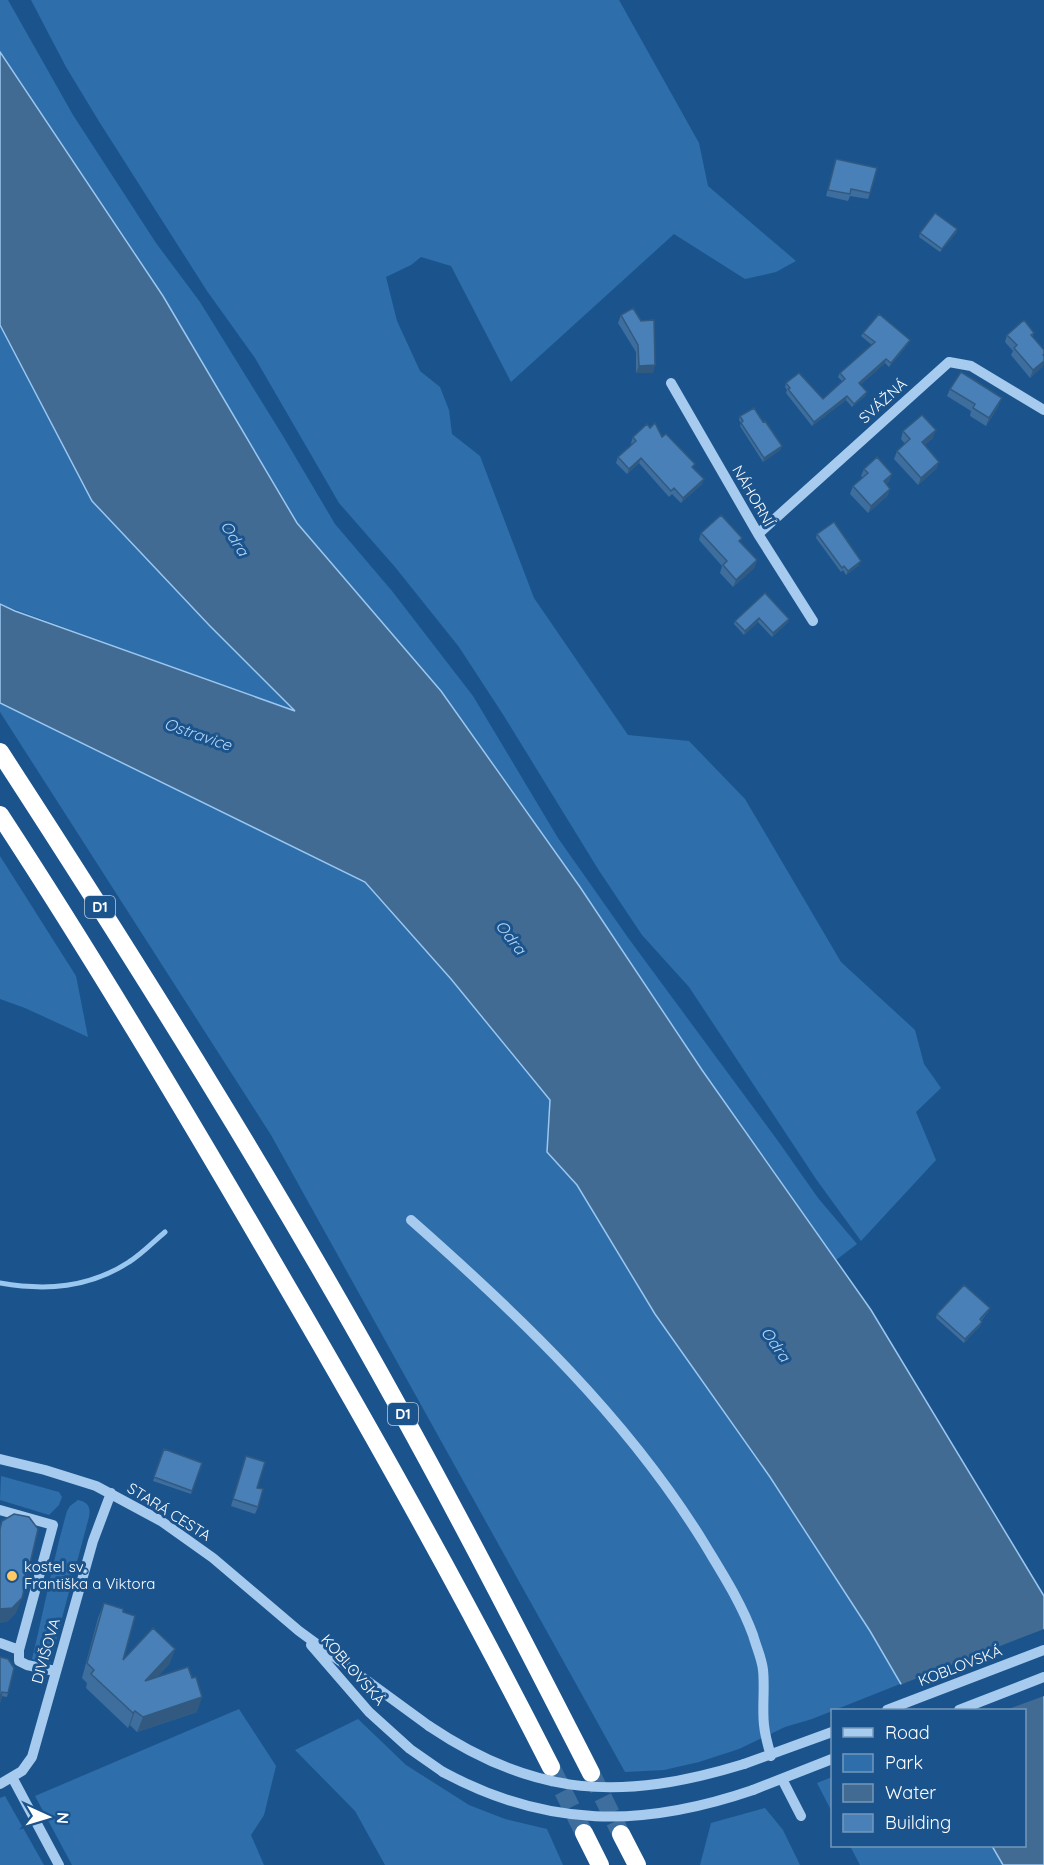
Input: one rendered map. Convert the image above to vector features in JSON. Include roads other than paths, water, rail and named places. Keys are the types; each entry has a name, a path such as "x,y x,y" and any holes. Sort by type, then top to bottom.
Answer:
{"highway":[{"name":"D1","path":"0,752 81,876 197,1065 279,1200 398,1405 591,1773"},
{"name":"D1","path":"0,815 181,1103 370,1428 551,1767"},
{"path":"584,1833 600,1865"},
{"path":"621,1834 637,1865"}],"street":[{"name":"SVÁŽNÁ","path":"758,534 949,362 971,366 1044,410"},
{"name":"NÁHORNÍ","path":"671,383 758,534 813,621"},
{"path":"411,1220 489,1289 602,1406 659,1477 694,1526 735,1593 752,1634 763,1668 764,1725 771,1756"},
{"name":"STARÁ CESTA","path":"0,1459 71,1477 111,1493 161,1521 196,1545 299,1631"},
{"name":"DIVIŠOVA","path":"0,1784 22,1771 32,1757 93,1541 111,1493"},
{"path":"0,1510 53,1525 19,1650 19,1661 55,1671"},
{"name":"KOBLOVSKÁ","path":"299,1631 465,1750 498,1766 532,1778 572,1785 628,1788 665,1784 771,1756 831,1732"},
{"name":"KOBLOVSKÁ","path":"299,1631 369,1712 410,1749 443,1772 475,1788 514,1803 583,1816 629,1817 673,1812 753,1790 831,1760"},
{"path":"0,1643 19,1650"},
{"name":"KOBLOVSKÁ","path":"890,1709 1044,1650"},
{"path":"962,1709 1044,1677"},
{"path":"12,1777 59,1865"},
{"path":"782,1779 801,1816"}],"water":[{"path":"0,52 163,296 297,523 441,691 580,887 702,1070 871,1310 1044,1596 1044,1865 1003,1865 993,1847 1026,1847 1026,1709 915,1709 870,1631 770,1477 655,1314 577,1185 547,1152 550,1100 451,979 365,882 0,703 0,604 295,711 209,625 92,501 0,325"}],"waterway":[{"path":"0,1283 50,1287 83,1282 114,1271 134,1259 165,1232"}],"tunnel":[{"path":"551,1767 584,1833"},
{"path":"591,1773 621,1834"}],"place":[{"name":"kostel sv. Františka a Viktora","path":"12,1576"}],"water label":[{"name":"Odra","path":"235,538"},
{"name":"Ostravice","path":"198,734"},
{"name":"Odra","path":"511,937"},
{"name":"Odra","path":"776,1344"}]}
